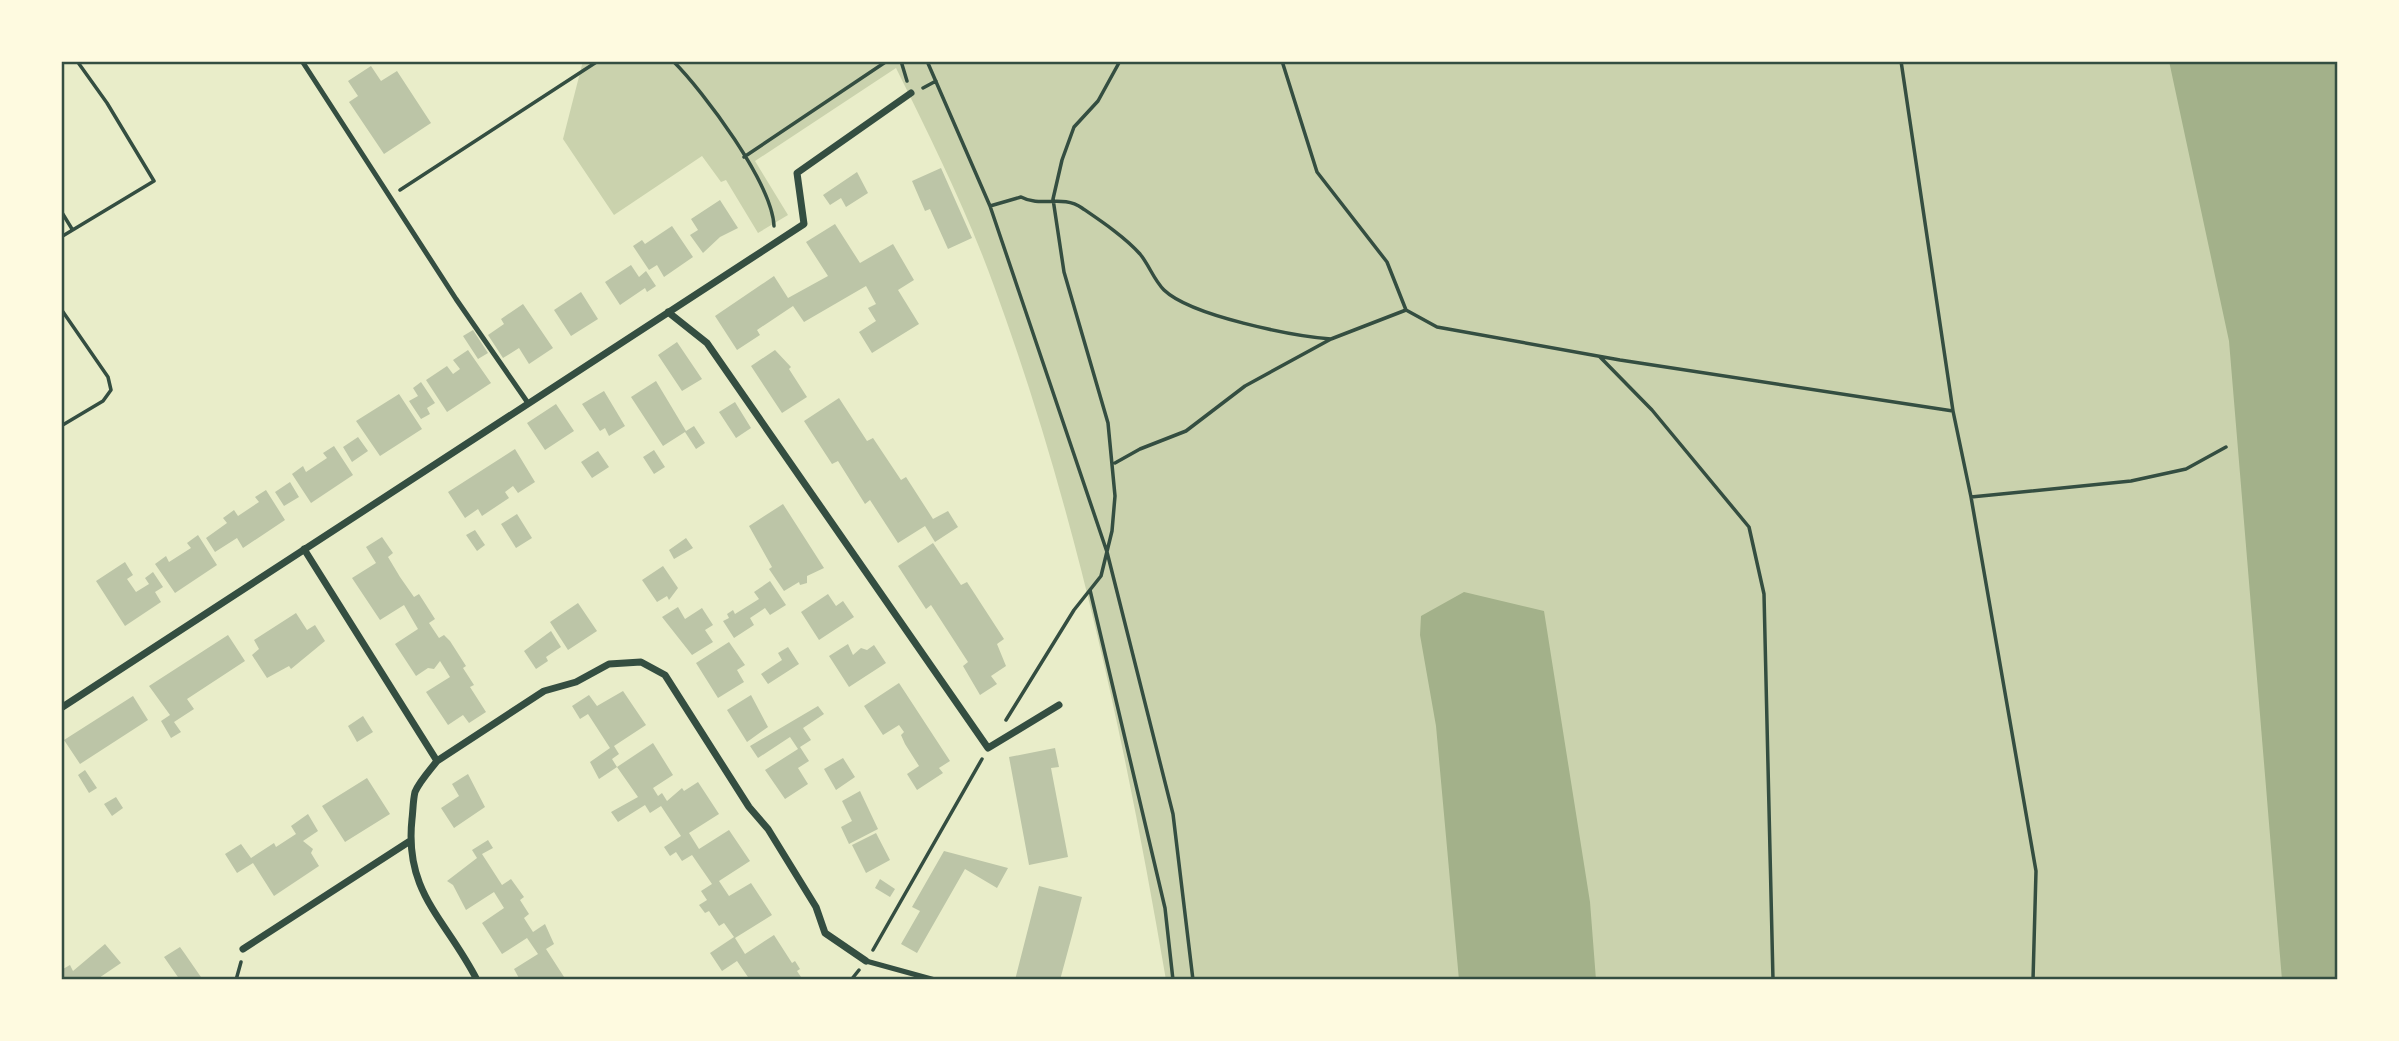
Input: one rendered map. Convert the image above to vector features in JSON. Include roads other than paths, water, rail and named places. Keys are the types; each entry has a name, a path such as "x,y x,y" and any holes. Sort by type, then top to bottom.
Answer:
{"street":[{"path":"61,708 804,224 797,173 911,93"},
{"path":"668,312 707,343 988,748 1059,705"},
{"path":"304,548 437,761"},
{"path":"477,980 464,954 424,897 413,868 410,841 415,791 437,761 544,691 576,682 609,664 641,662 665,675 749,807 775,840 816,907 825,933 866,961"},
{"path":"243,949 410,841"}],"lane":[{"path":"302,61 528,403"},
{"path":"866,961 935,980"}]}
